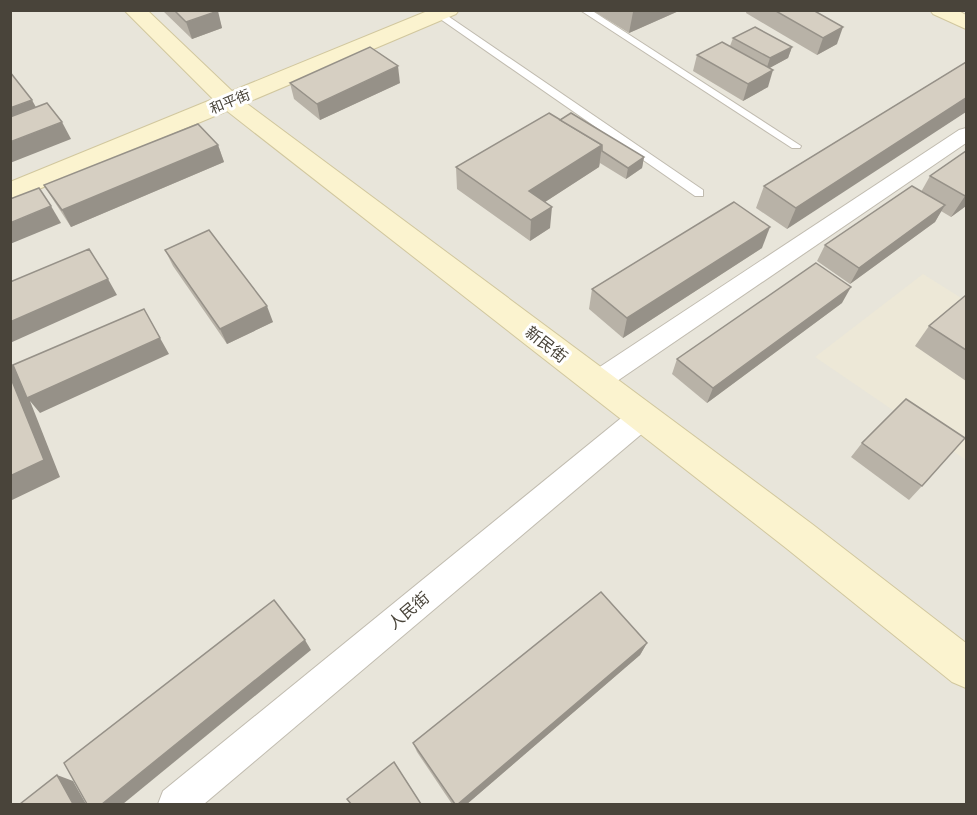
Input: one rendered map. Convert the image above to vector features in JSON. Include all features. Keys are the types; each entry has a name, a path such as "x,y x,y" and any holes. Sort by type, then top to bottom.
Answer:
{"main road":[{"name":"新民街","path":"134,10 230,102 595,383 799,536 966,669"},
{"path":"940,10 966,23"},
{"name":"和平街","path":"10,192 444,12"}],"street":[{"path":"595,383 966,134"},
{"name":"人民街","path":"187,801 641,418"}],"lane":[{"path":"584,10 796,146"},
{"path":"444,12 699,193"}],"shaded area":[{"path":"11,11 966,11 966,804 11,804"},
{"path":"923,274 966,301 966,460 815,357"}],"building":[{"path":"174,10 217,10 218,11 186,22"},
{"path":"774,10 813,10 843,27 823,38"},
{"path":"755,27 792,47 770,58 733,38"},
{"path":"722,42 773,70 748,84 697,55"},
{"path":"370,47 398,66 317,104 290,83"},
{"path":"966,62 966,98 796,208 764,186"},
{"path":"10,72 32,100 10,108"},
{"path":"47,103 62,122 10,142 10,117"},
{"path":"549,113 602,145 529,191 552,207 531,220 456,167"},
{"path":"571,113 644,157 628,168 602,151 602,145 560,120"},
{"path":"198,124 218,145 62,210 44,185"},
{"path":"966,151 966,194 965,196 930,176"},
{"path":"912,186 945,205 859,268 825,245"},
{"path":"39,188 51,206 10,223 10,199"},
{"path":"734,202 770,227 627,318 592,289"},
{"path":"209,230 267,306 220,329 165,250"},
{"path":"89,249 108,279 10,322 10,282"},
{"path":"816,263 851,287 713,388 677,359"},
{"path":"966,295 966,350 929,326"},
{"path":"144,309 160,338 27,398 13,365"},
{"path":"10,376 44,460 10,476"},
{"path":"906,399 965,438 922,486 862,443"},
{"path":"601,592 647,643 458,804 455,804 413,743"},
{"path":"274,600 305,640 102,804 87,804 64,763"},
{"path":"394,762 421,804 351,804 347,799"},
{"path":"57,775 73,804 20,804"}]}
